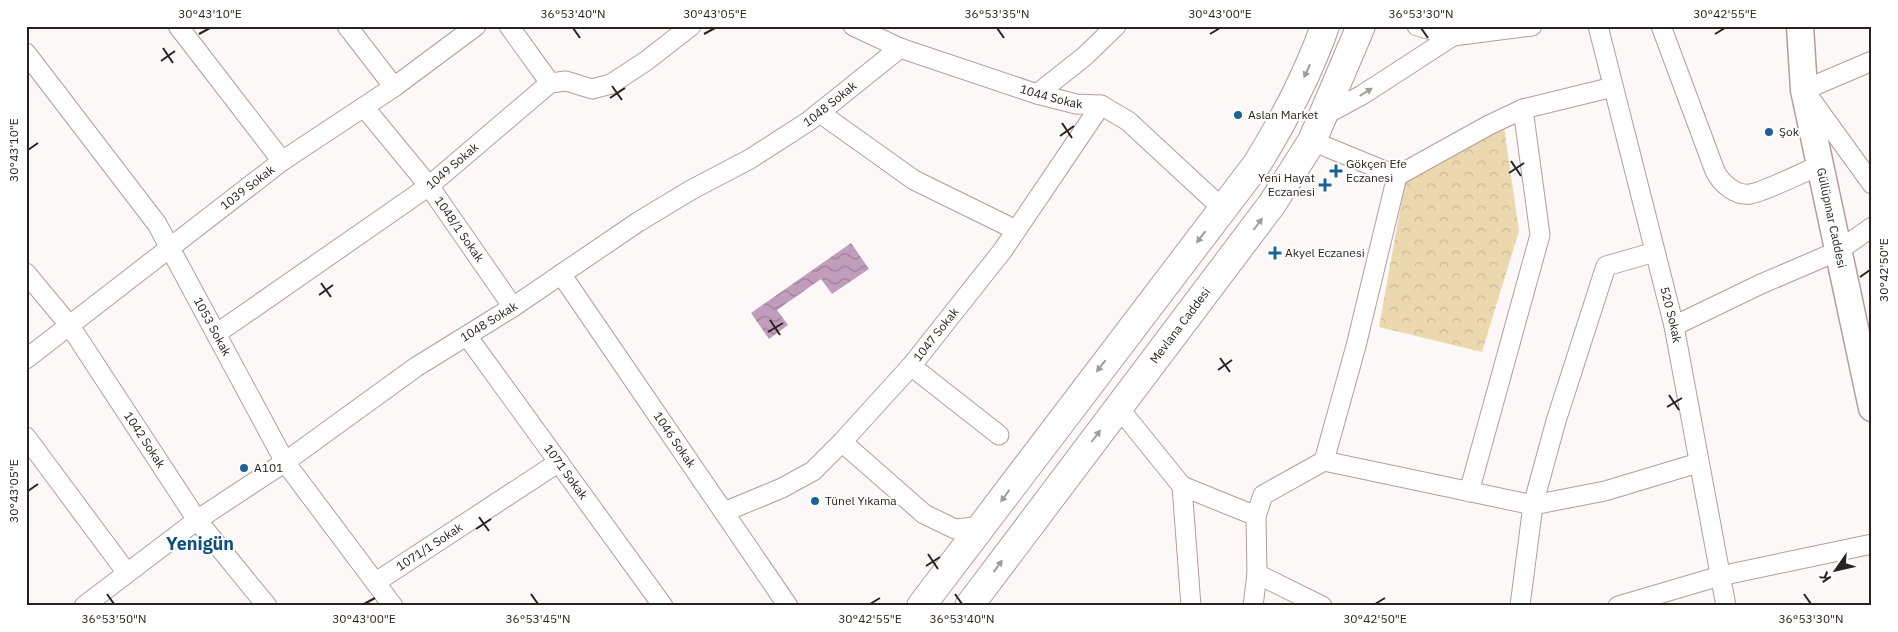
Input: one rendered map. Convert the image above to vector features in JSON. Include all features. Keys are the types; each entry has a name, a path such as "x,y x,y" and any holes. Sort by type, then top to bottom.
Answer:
{"main road":[{"path":"921,606 983,526 1089,381 1257,164 1286,115 1315,54 1325,26"},
{"name":"Mevlana Caddesi","path":"970,606 1272,204 1312,141 1361,26"},
{"path":"932,606 945,576"}],"street":[{"path":"178,26 282,161"},
{"path":"347,26 394,88"},
{"name":"1039 Sokak","path":"26,359 282,161 394,88 476,26"},
{"path":"509,26 550,83 566,81 592,89 611,84 646,61 691,26"},
{"name":"1044 Sokak","path":"853,26 900,48 1036,94 1076,104 1101,105 1128,121 1223,209"},
{"path":"1036,94 1085,56 1116,26"},
{"path":"1417,26 1453,36 1532,26"},
{"name":"520 Sokak","path":"1598,26 1674,326 1726,606"},
{"path":"1661,26 1715,171 1723,183 1736,191 1750,194 1820,166"},
{"name":"Güllüpınar Caddesi","path":"1800,26 1804,90 1872,408"},
{"path":"1323,116 1362,95 1453,36"},
{"name":"1048 Sokak","path":"84,606 197,520 285,462 416,367 513,307 646,218 691,190 750,159 820,112 900,48"},
{"name":"1053 Sokak","path":"26,53 157,224 285,462 393,606"},
{"path":"1872,61 1804,90 1872,184"},
{"name":"1049 Sokak","path":"216,334 429,186 550,83"},
{"path":"1324,461 1356,346 1397,176 1482,129 1523,109 1613,87"},
{"name":"1047 Sokak","path":"724,512 782,488 814,471 842,442 911,366 1016,230 1101,105"},
{"name":"1048/1 Sokak","path":"364,107 429,186 513,307"},
{"path":"1469,492 1540,235 1523,109"},
{"path":"820,112 914,180 1016,230"},
{"path":"1312,141 1397,176"},
{"path":"1674,326 1761,284 1838,252 1872,227"},
{"path":"1520,606 1533,505 1556,421 1606,266 1655,252"},
{"name":"1042 Sokak","path":"26,273 70,326 197,520 267,606"},
{"name":"1046 Sokak","path":"561,274 788,606"},
{"name":"1071 Sokak","path":"467,336 663,606"},
{"path":"911,366 999,434"},
{"path":"1118,407 1182,486 1256,516"},
{"path":"26,437 127,573"},
{"path":"842,442 924,514 955,529 983,526"},
{"path":"1253,606 1257,574 1256,516 1263,495 1324,461 1533,505 1605,491 1698,463"},
{"name":"1071/1 Sokak","path":"376,582 559,462"},
{"path":"1182,486 1191,606"},
{"path":"1618,606 1720,576 1872,544"},
{"path":"1257,574 1322,606"}],"green space":[{"path":"1504,127 1519,231 1482,352 1379,327 1406,176"}],"water":[{"path":"851,243 869,269 832,294 821,279 777,310 788,325 769,339 751,313"}],"place":[{"name":"Aslan Market","path":"1238,115"},
{"name":"Şok","path":"1769,132"},
{"name":"Gökçen Efe Eczanesi","path":"1336,171"},
{"name":"Yeni Hayat Eczanesi","path":"1325,185"},
{"name":"Akyel Eczanesi","path":"1275,253"},
{"name":"A101","path":"244,468"},
{"name":"Tünel Yıkama","path":"815,501"}],"district":[{"name":"Yenigün","path":"200,544"}]}
